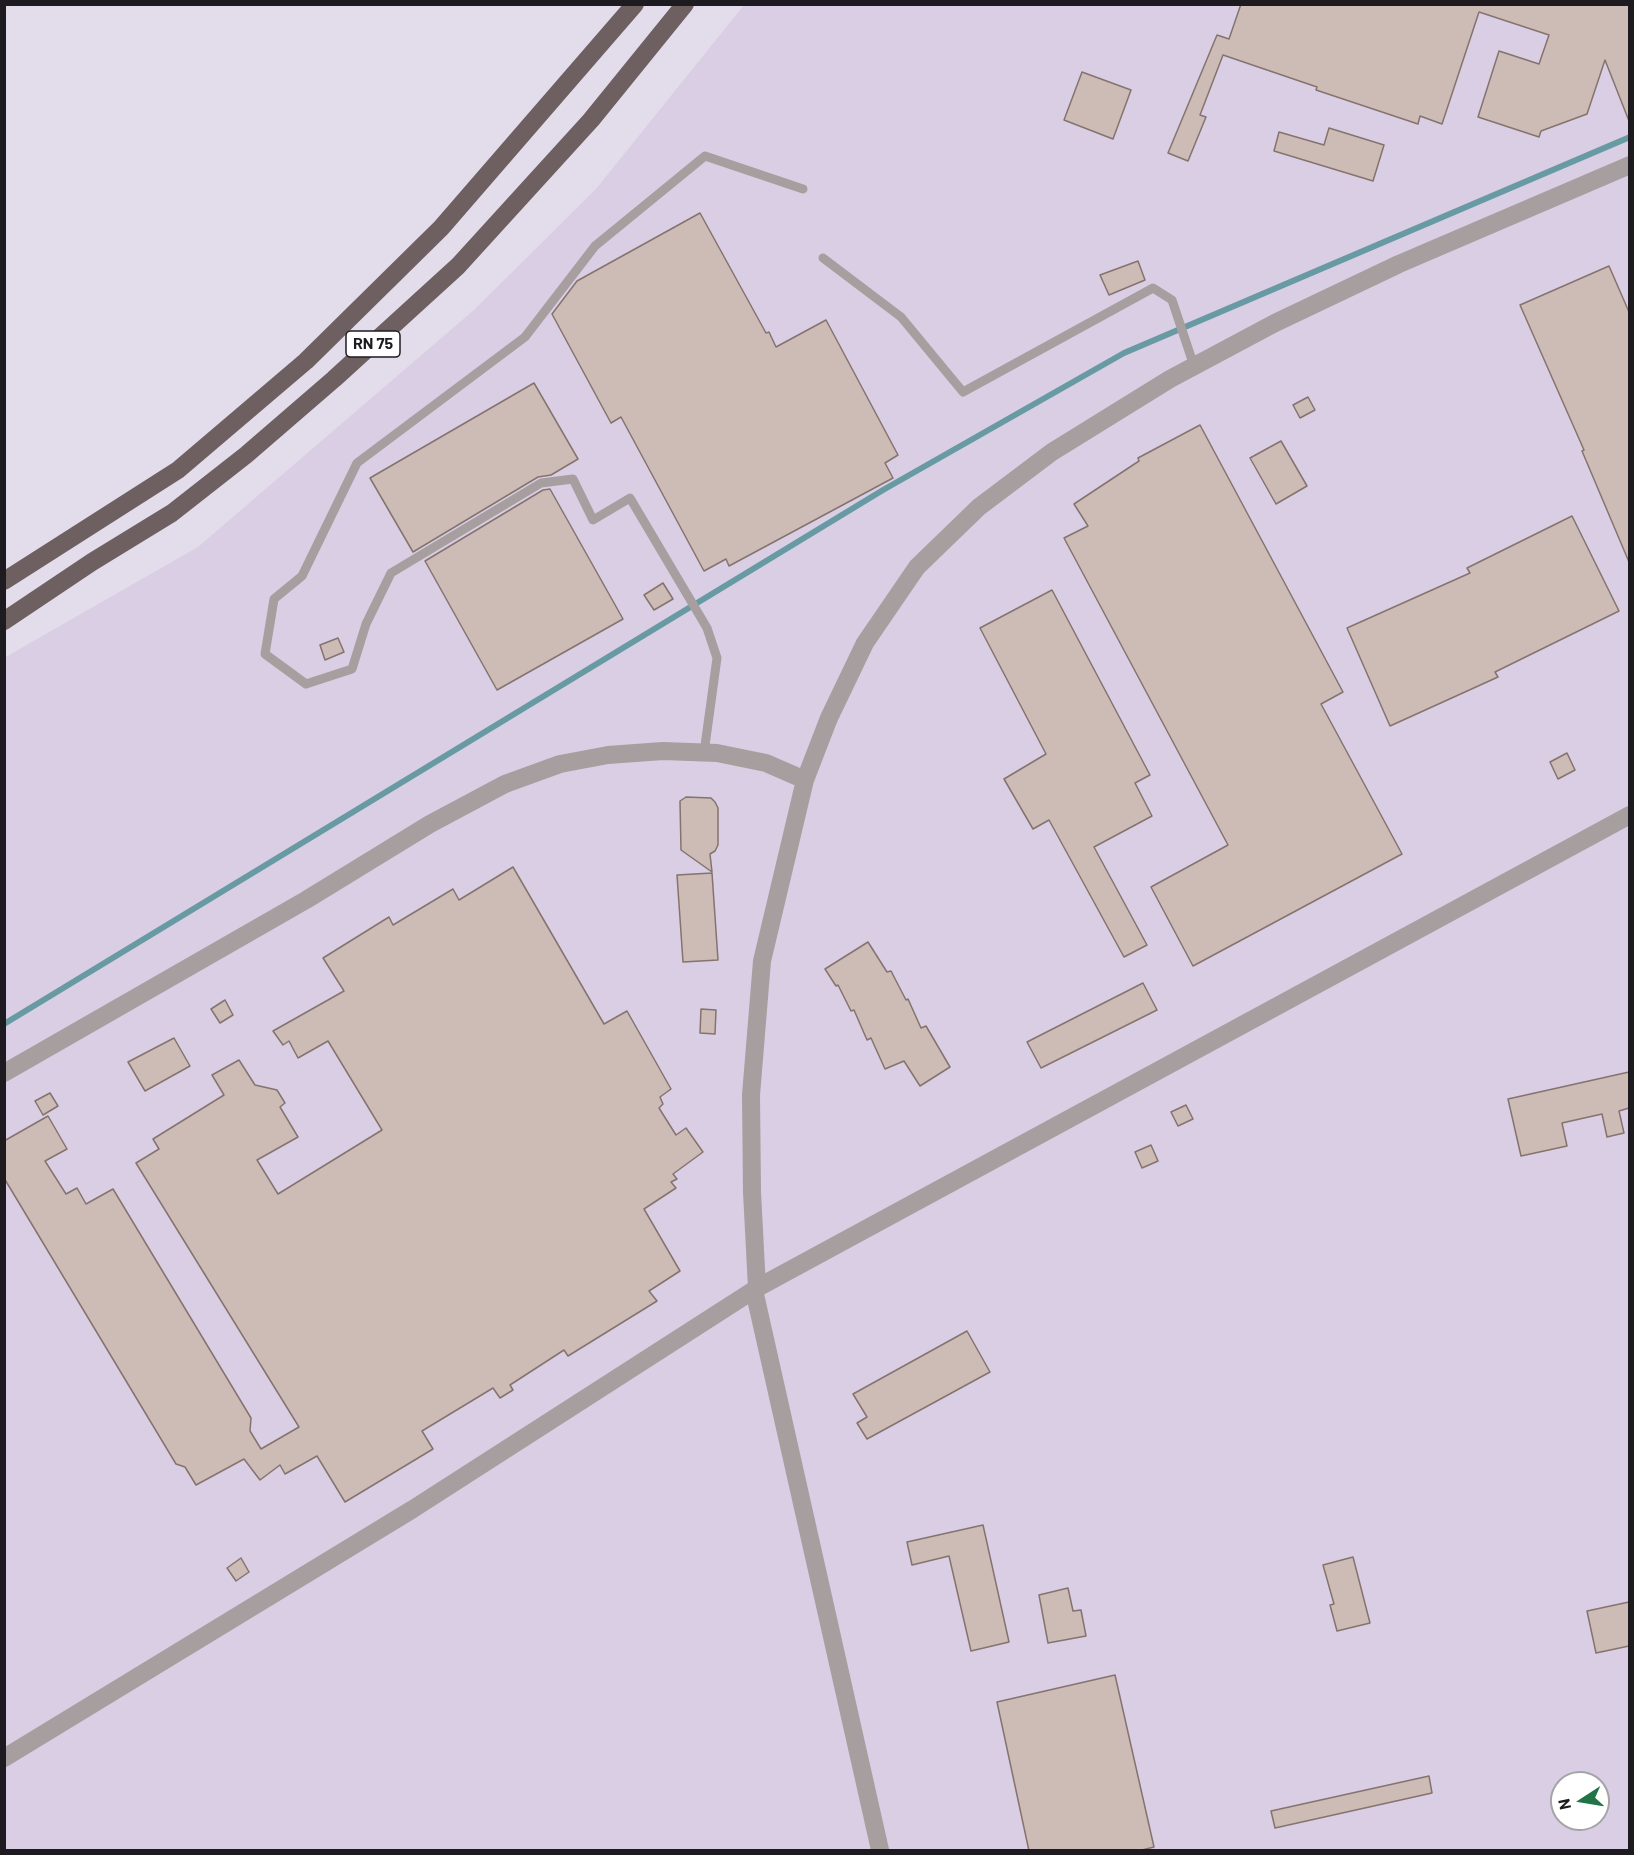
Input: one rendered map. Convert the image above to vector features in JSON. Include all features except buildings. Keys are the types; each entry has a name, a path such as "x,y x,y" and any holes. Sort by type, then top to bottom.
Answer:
{"highway":[{"name":"RN 75","path":"4,581 178,470 306,361 441,228 635,4"},
{"name":"RN 75","path":"4,621 92,562 172,513 334,379 458,266 591,120 685,4"}],"street":[{"path":"880,1851 756,1289 751,1095 762,962 805,780 830,718 865,643 917,567 979,507 1052,452 1170,379 1275,322 1399,264 1629,165"},
{"path":"4,1073 306,900 430,824 505,784 560,764 608,754 663,751 717,753 766,763 805,780"},
{"path":"4,1758 413,1509 756,1289 1629,815"}],"lane":[{"path":"704,753 717,658 707,628 630,498 593,520 573,479 542,483 391,573 366,624 352,669 306,684 265,654 270,621 274,599 302,576 357,463 525,337 595,246 686,171 705,156 803,189"},
{"path":"823,258 902,317 963,392 1153,288 1172,300 1194,366"}],"shaded area":[{"path":"744,5 1629,5 1629,1850 5,1850 4,658 198,547 474,310 596,189"}],"waterway":[{"path":"4,1024 883,490 1124,353 1630,137"}]}
